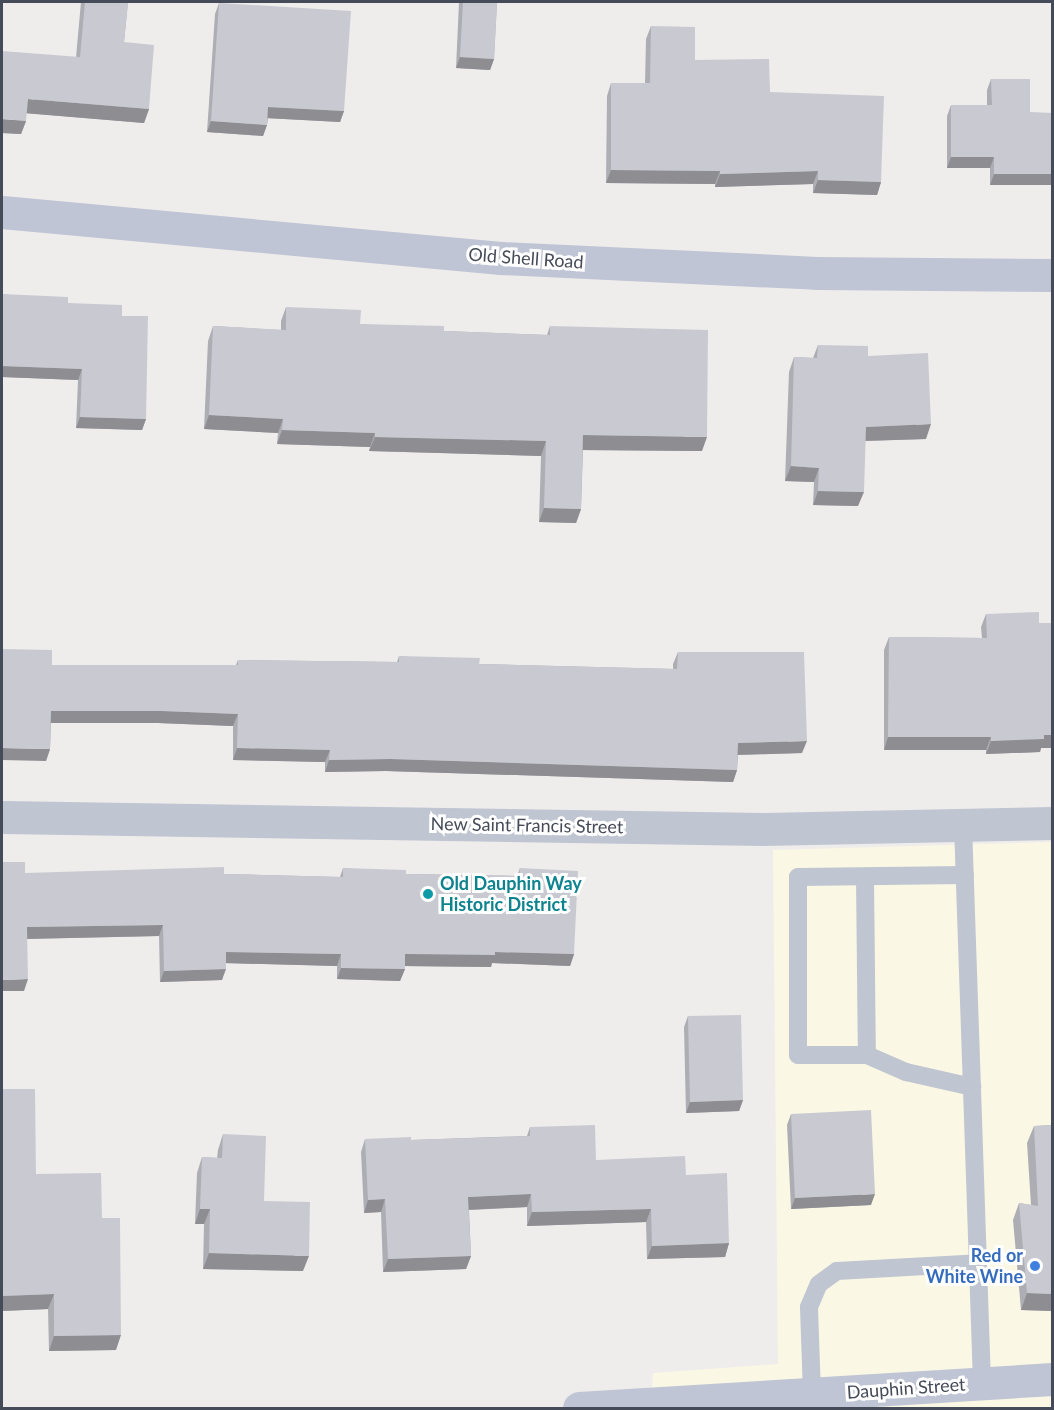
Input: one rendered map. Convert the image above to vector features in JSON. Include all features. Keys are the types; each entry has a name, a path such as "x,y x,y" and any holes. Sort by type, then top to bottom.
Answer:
{"street":[{"name":"Old Shell Road","path":"2,212 501,258 817,273 1053,275"},
{"name":"New Saint Francis Street","path":"2,817 763,829 1053,823"},
{"name":"Dauphin Street","path":"579,1408 1053,1379"}],"lane":[{"path":"963,825 982,1383"},
{"path":"965,875 798,877 798,1055 867,1055 906,1072 972,1087"},
{"path":"866,877 867,1055"},
{"path":"812,1394 809,1307 819,1284 837,1272 978,1263"}],"shaded area":[{"path":"1052,842 1052,1408 651,1408 653,1373 778,1364 773,850"}],"building":[{"path":"85,2 128,2 124,42 154,45 149,109 28,99 26,121 2,119 2,51 80,57"},
{"path":"463,2 497,2 494,59 460,57"},
{"path":"219,3 351,11 344,111 268,107 267,125 211,121"},
{"path":"651,26 695,27 695,60 769,59 770,92 884,96 881,182 818,180 818,171 720,174 720,171 611,170 611,83 650,83"},
{"path":"991,79 1030,79 1030,112 1053,113 1053,174 994,174 994,157 951,157 951,105 992,105"},
{"path":"2,294 68,297 68,303 122,305 122,316 148,316 146,419 80,417 82,369 2,366"},
{"path":"286,307 361,310 360,324 444,326 444,331 550,335 550,326 708,330 707,437 583,435 581,509 544,508 546,441 375,437 375,433 282,430 283,419 209,415 213,326 286,330"},
{"path":"818,345 868,346 868,356 928,353 931,424 866,427 864,492 818,491 819,468 791,466 794,357 817,358"},
{"path":"1039,612 1039,623 1053,623 1053,735 1044,735 1044,739 991,741 991,737 888,737 889,637 987,638 986,614"},
{"path":"2,649 52,650 52,665 238,665 238,660 399,662 399,656 480,658 479,664 677,669 678,652 804,652 807,741 738,743 737,770 391,759 329,760 330,750 237,748 238,714 51,711 50,749 2,748"},
{"path":"2,862 25,862 25,873 224,867 224,874 343,877 343,868 406,870 406,874 519,876 520,868 578,871 574,954 495,952 495,955 405,954 405,969 341,968 341,954 226,952 226,969 164,971 163,925 27,927 28,979 2,980"},
{"path":"741,1015 743,1100 690,1102 688,1016"},
{"path":"2,1089 35,1089 36,1174 101,1173 102,1218 120,1218 121,1335 54,1336 54,1294 2,1296"},
{"path":"871,1110 875,1194 795,1198 791,1114"},
{"path":"595,1125 596,1160 685,1156 686,1175 727,1173 729,1243 652,1246 651,1209 532,1212 531,1194 468,1197 471,1256 388,1259 385,1199 368,1200 365,1139 411,1137 411,1140 530,1136 530,1127"},
{"name":"Red or White Wine","path":"1053,1125 1053,1294 1027,1293 1019,1203 1038,1206 1034,1126"},
{"path":"223,1134 266,1136 264,1201 310,1202 309,1256 209,1253 210,1209 200,1209 202,1157 222,1158"}],"place":[{"name":"Old Dauphin Way Historic District","path":"428,894"},
{"name":"Red or White Wine","path":"1035,1266"}]}
